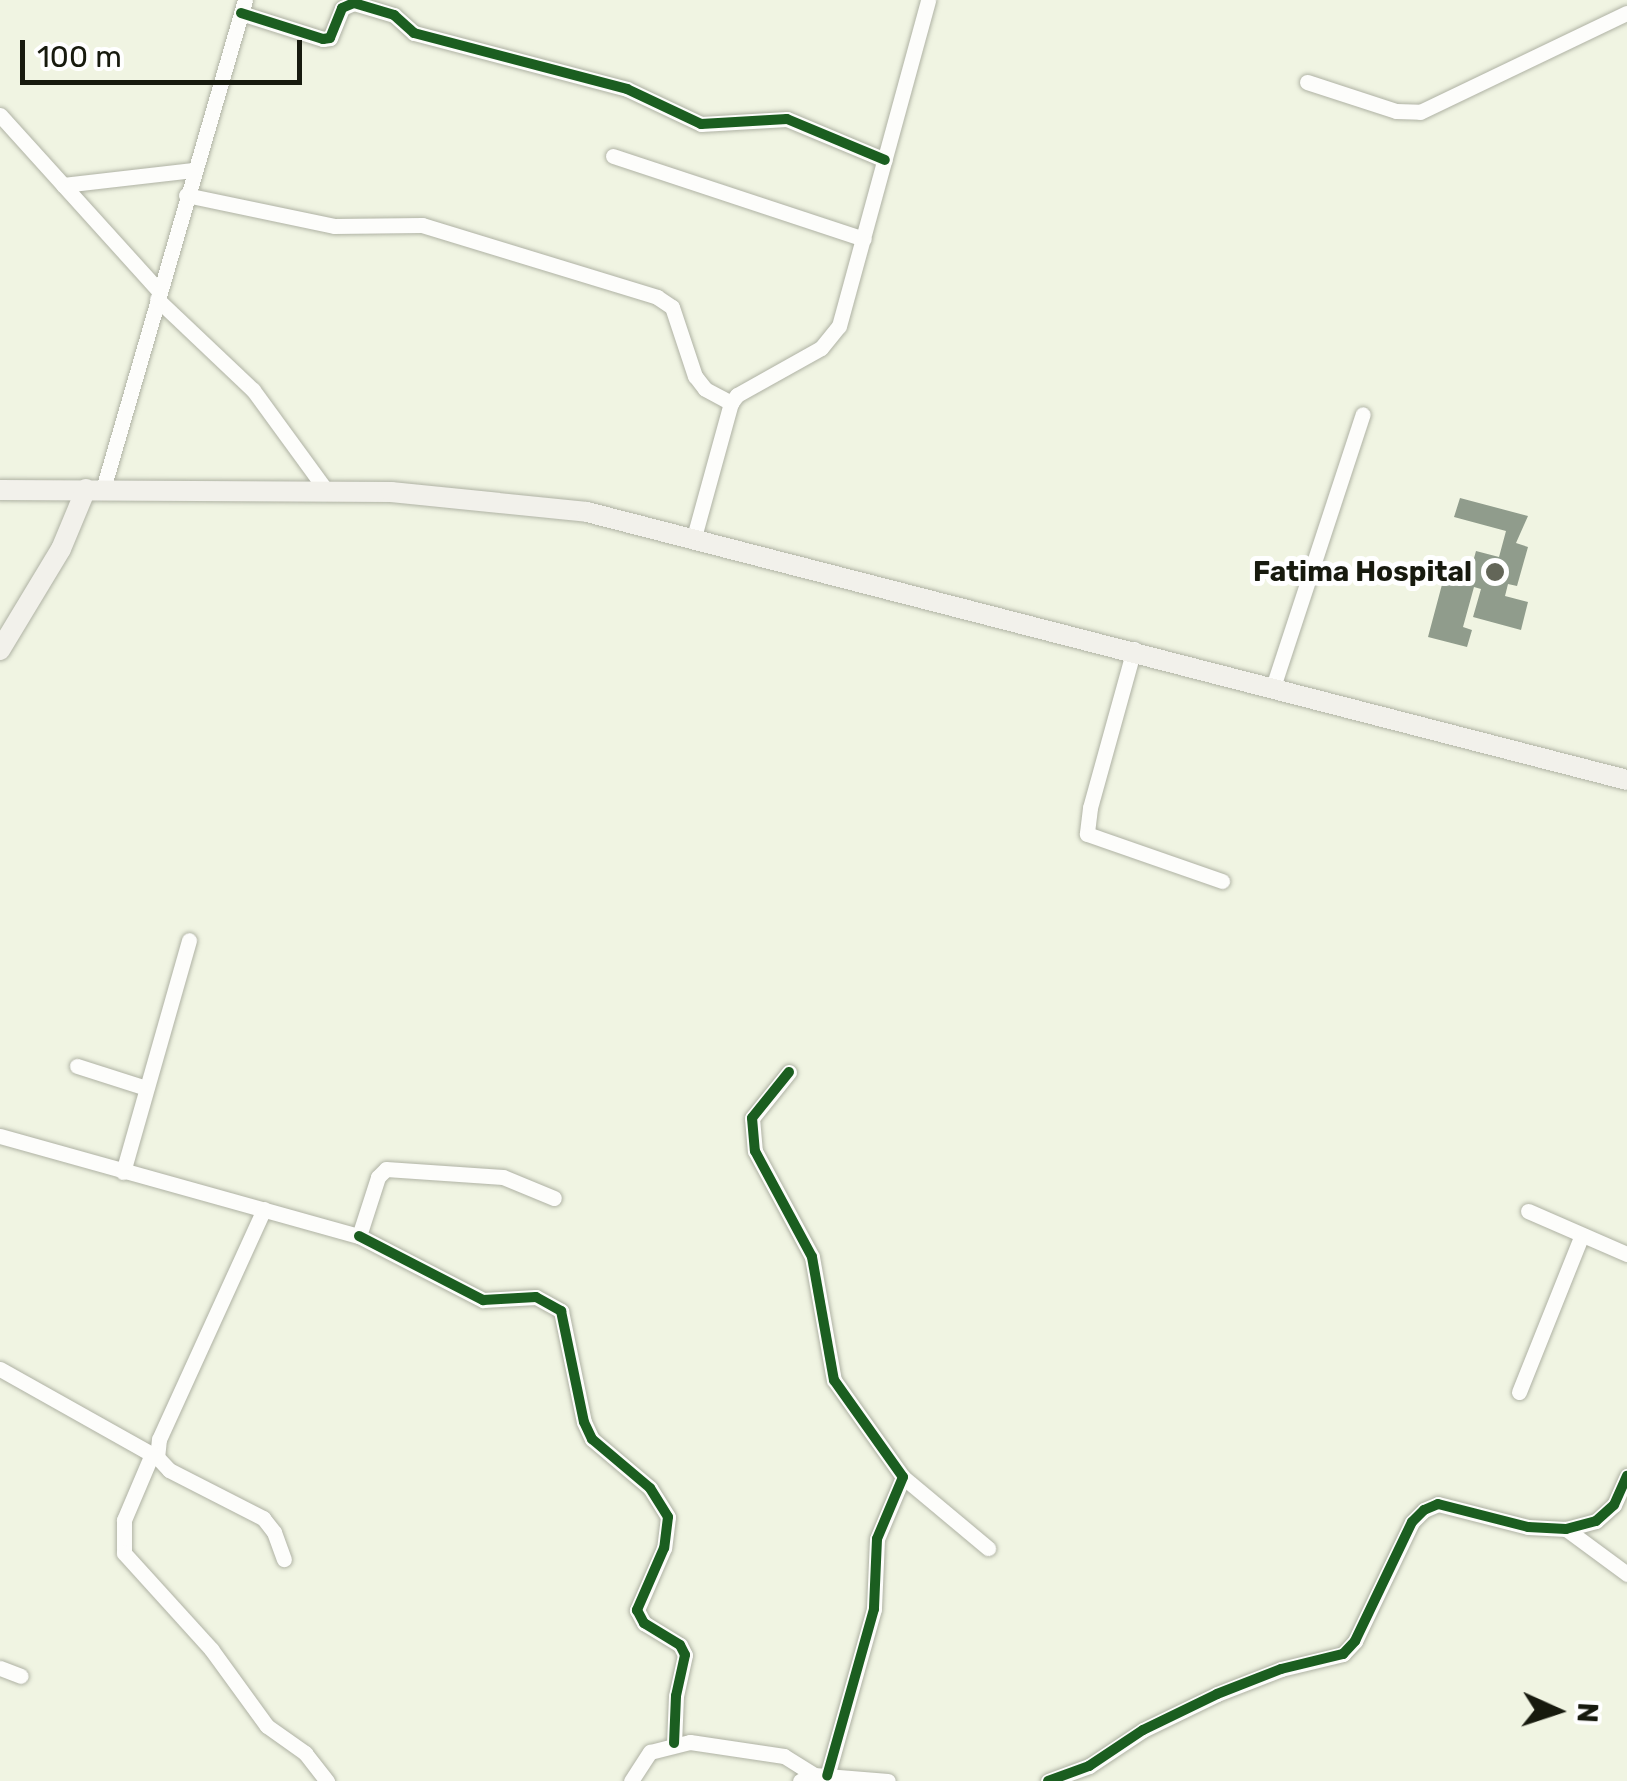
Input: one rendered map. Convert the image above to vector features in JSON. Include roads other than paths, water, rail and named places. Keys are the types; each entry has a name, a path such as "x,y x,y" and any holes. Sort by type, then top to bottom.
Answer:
{"main road":[{"path":"0,650 10,617 61,549 94,489"},
{"path":"0,490 391,492 587,512 1134,649 1627,780"}],"street":[{"path":"694,538 731,403 831,338 840,326 928,0"},
{"path":"94,489 158,295 243,6 327,39 342,8 354,3 394,15 414,33 627,89 702,124 787,120 885,160"},
{"path":"1307,82 1396,110 1420,112 1627,14"},
{"path":"0,115 158,295 252,390 328,493"},
{"path":"613,156 864,239"},
{"path":"63,185 193,170"},
{"path":"186,195 334,226 422,225 657,297 672,307 696,376 706,389 731,403"},
{"path":"1273,687 1363,414"},
{"path":"1134,649 1090,808 1088,834 1222,881"},
{"path":"123,1172 189,940"},
{"path":"78,1066 146,1088"},
{"path":"789,1072 752,1118 755,1151 812,1257 834,1380 904,1476 988,1548"},
{"path":"0,1136 360,1236 483,1300 536,1297 561,1311 584,1422 592,1438 650,1488 668,1517 664,1548 637,1610 644,1623 680,1645 686,1655 676,1696 674,1743"},
{"path":"360,1236 378,1177 386,1169 503,1177 554,1198"},
{"path":"264,1210 124,1520 124,1553 211,1649 268,1726 305,1753 327,1781"},
{"path":"1528,1210 1581,1237 1627,1254"},
{"path":"1519,1392 1581,1237"},
{"path":"0,1369 155,1455 169,1470 262,1518 274,1532 284,1559"},
{"path":"814,1777 874,1609 877,1538 904,1476"},
{"path":"1048,1781 1089,1766 1143,1730 1218,1694 1282,1669 1343,1654 1355,1641 1412,1522 1424,1510 1438,1504 1528,1527 1566,1529 1596,1521 1614,1505 1627,1476"},
{"path":"1566,1529 1627,1574"},
{"path":"0,1668 21,1676"},
{"path":"631,1781 650,1752 674,1743 784,1756 814,1777 888,1781"}],"place":[{"name":"Fatima Hospital","path":"1495,572"}]}
